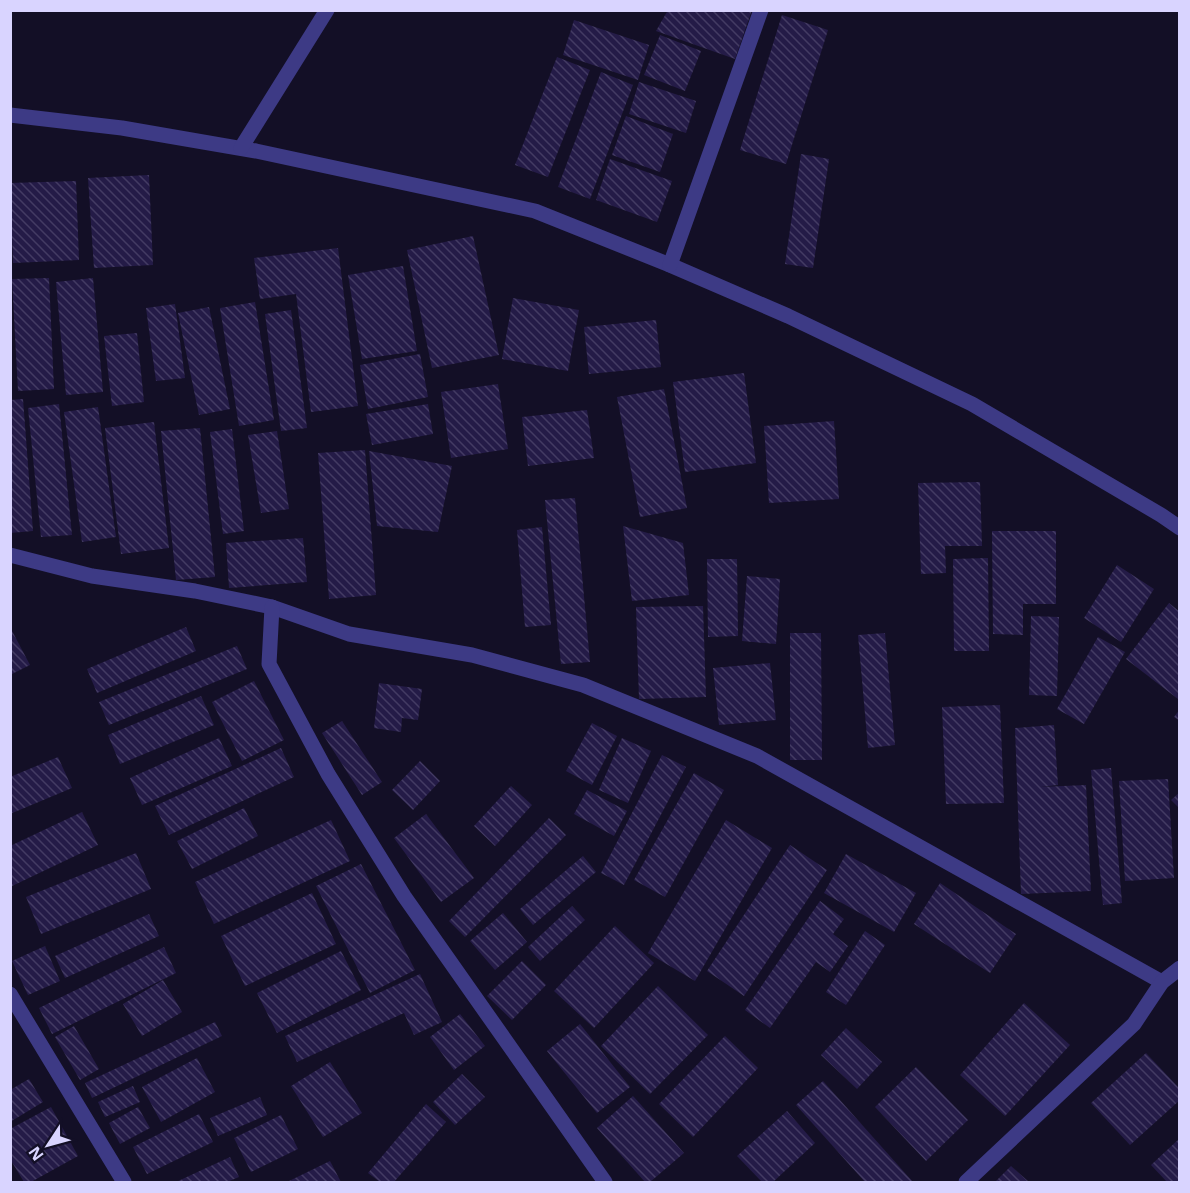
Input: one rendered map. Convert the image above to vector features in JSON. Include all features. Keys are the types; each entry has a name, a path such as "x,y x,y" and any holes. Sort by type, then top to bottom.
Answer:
{"street":[{"path":"241,148 327,10"},
{"path":"670,265 761,10"},
{"path":"10,115 122,128 241,148 535,211 670,265 788,316 972,404 1161,514 1179,528"},
{"path":"10,555 92,576 195,591 272,606 349,634 472,656 583,685 757,756 1162,982"},
{"path":"272,606 269,664 328,774 404,896 605,1182"},
{"path":"966,1182 1134,1024 1162,982 1179,968"},
{"path":"10,994 124,1182"}],"building":[{"path":"668,10 752,10 735,59 656,31"},
{"path":"782,15 828,30 786,164 740,150"},
{"path":"574,20 649,45 638,80 563,55"},
{"path":"660,35 701,51 685,91 644,75"},
{"path":"557,57 590,70 548,177 515,165"},
{"path":"601,72 633,85 590,199 558,187"},
{"path":"639,82 696,101 686,133 629,114"},
{"path":"626,116 673,134 660,172 612,155"},
{"path":"801,154 829,159 813,268 785,264"},
{"path":"610,159 672,181 657,222 596,200"},
{"path":"149,175 153,265 94,268 88,178"},
{"path":"76,181 79,260 13,263 10,183"},
{"path":"473,236 499,355 432,368 407,250"},
{"path":"338,248 358,406 311,412 296,294 260,299 254,258"},
{"path":"403,266 417,351 362,359 348,275"},
{"path":"49,278 54,389 18,391 12,279"},
{"path":"93,278 103,392 66,395 56,282"},
{"path":"513,298 579,310 568,371 502,359"},
{"path":"255,302 274,420 239,426 220,308"},
{"path":"175,304 185,378 156,381 146,308"},
{"path":"209,307 230,409 199,415 178,313"},
{"path":"291,310 307,428 281,431 265,314"},
{"path":"656,320 661,367 589,374 584,327"},
{"path":"137,333 144,402 112,406 104,336"},
{"path":"420,354 428,397 368,409 360,365"},
{"path":"744,373 756,463 685,472 673,382"},
{"path":"498,384 508,449 451,458 441,392"},
{"path":"664,389 687,508 640,517 617,397"},
{"path":"23,399 33,531 10,533 10,400"},
{"path":"59,404 72,535 41,537 28,408"},
{"path":"428,404 433,434 372,445 366,414"},
{"path":"98,407 116,537 82,542 64,412"},
{"path":"587,410 594,458 528,466 522,417"},
{"path":"834,421 839,499 769,503 764,426"},
{"path":"154,422 169,548 121,554 105,428"},
{"path":"200,428 215,577 176,580 161,431"},
{"path":"232,429 244,531 223,534 210,432"},
{"path":"277,431 289,509 261,513 248,435"},
{"path":"365,450 376,595 329,599 318,453"},
{"path":"369,451 452,466 438,532 377,526"},
{"path":"980,482 982,546 945,546 946,573 921,574 918,483"},
{"path":"575,498 590,662 561,664 545,500"},
{"path":"623,526 683,543 689,595 632,601"},
{"path":"542,527 551,625 525,627 517,530"},
{"path":"992,531 1056,531 1056,604 1023,604 1023,635 993,634"},
{"path":"303,538 307,582 229,588 226,543"},
{"path":"988,558 989,651 954,651 953,559"},
{"path":"707,559 737,559 738,636 708,637"},
{"path":"1117,565 1154,589 1121,642 1084,618"},
{"path":"747,576 780,579 776,644 742,641"},
{"path":"1169,603 1180,612 1178,699 1126,659"},
{"path":"703,606 706,697 639,699 636,607"},
{"path":"1031,616 1059,617 1057,696 1029,695"},
{"path":"10,627 30,665 10,675"},
{"path":"186,627 196,651 97,693 87,669"},
{"path":"790,633 821,633 822,760 790,760"},
{"path":"885,633 895,745 868,748 858,635"},
{"path":"1098,637 1125,652 1084,724 1057,709"},
{"path":"237,646 247,669 109,725 99,702"},
{"path":"770,663 776,720 719,725 713,668"},
{"path":"254,681 284,740 242,761 212,702"},
{"path":"379,683 422,689 418,720 402,718 401,732 374,728"},
{"path":"201,696 214,725 120,764 108,735"},
{"path":"1000,705 1004,803 946,804 942,707"},
{"path":"1180,709 1180,721 1174,717"},
{"path":"342,721 382,782 362,795 322,733"},
{"path":"592,723 617,736 592,785 566,771"},
{"path":"1054,725 1058,785 1040,787 1086,785 1091,891 1021,894 1015,728"},
{"path":"219,738 232,766 142,805 130,778"},
{"path":"622,738 651,751 628,803 599,790"},
{"path":"281,748 294,777 169,835 155,806"},
{"path":"662,755 686,767 624,885 601,873"},
{"path":"58,757 72,788 10,814 10,777"},
{"path":"420,761 440,781 413,810 392,790"},
{"path":"1111,768 1122,903 1103,905 1091,770"},
{"path":"694,773 724,790 665,897 634,880"},
{"path":"1168,779 1174,878 1125,881 1119,781"},
{"path":"511,786 532,805 495,846 474,826"},
{"path":"587,790 627,811 614,836 574,814"},
{"path":"1180,792 1180,809 1171,800"},
{"path":"244,808 258,836 192,869 177,841"},
{"path":"82,812 98,845 10,887 10,846"},
{"path":"426,814 474,878 441,902 394,838"},
{"path":"549,818 566,835 465,937 449,921"},
{"path":"331,820 350,861 214,924 195,882"},
{"path":"726,820 772,848 695,981 648,953"},
{"path":"790,845 827,870 744,996 707,971"},
{"path":"136,853 151,889 41,934 26,897"},
{"path":"846,854 916,893 894,932 824,893"},
{"path":"583,856 596,872 533,925 520,909"},
{"path":"361,864 415,970 370,993 316,886"},
{"path":"940,883 1016,934 990,973 914,924"},
{"path":"312,893 336,944 245,986 221,936"},
{"path":"820,901 844,919 833,934 848,946 830,972 816,962 770,1028 745,1010"},
{"path":"572,906 585,920 540,961 528,947"},
{"path":"503,913 527,942 495,970 470,941"},
{"path":"149,914 159,936 65,978 55,956"},
{"path":"615,926 654,963 594,1028 554,991"},
{"path":"865,931 885,945 846,1005 826,992"},
{"path":"45,946 60,981 28,995 12,961"},
{"path":"164,947 176,973 52,1034 39,1008"},
{"path":"341,951 361,990 277,1033 257,993"},
{"path":"522,961 546,985 512,1020 487,996"},
{"path":"420,974 442,1022 414,1035 404,1013 297,1062 285,1036"},
{"path":"163,980 182,1012 142,1036 123,1004"},
{"path":"658,986 708,1035 650,1094 601,1046"},
{"path":"1024,1003 1070,1045 1005,1116 960,1075"},
{"path":"460,1014 485,1046 454,1070 430,1037"},
{"path":"215,1022 222,1036 92,1098 85,1083"},
{"path":"580,1024 630,1087 597,1113 547,1051"},
{"path":"74,1026 99,1069 80,1080 55,1037"},
{"path":"846,1028 882,1062 857,1089 821,1055"},
{"path":"725,1036 758,1068 693,1137 659,1104"},
{"path":"1146,1053 1180,1089 1180,1100 1130,1145 1091,1103"},
{"path":"197,1058 215,1092 161,1122 142,1087"},
{"path":"330,1062 362,1113 323,1137 291,1086"},
{"path":"916,1067 968,1120 926,1161 875,1107"},
{"path":"462,1074 485,1097 455,1125 433,1102"},
{"path":"29,1079 43,1102 10,1122 10,1090"},
{"path":"823,1081 913,1182 865,1182 796,1105"},
{"path":"133,1086 140,1102 105,1117 98,1102"},
{"path":"633,1096 684,1153 650,1182 645,1182 597,1128"},
{"path":"260,1097 267,1115 218,1136 210,1118"},
{"path":"426,1104 446,1122 394,1182 380,1182 368,1173"},
{"path":"51,1107 78,1156 31,1182 24,1182 10,1159 10,1129"},
{"path":"138,1107 150,1128 120,1144 109,1123"},
{"path":"787,1111 815,1143 773,1182 762,1182 737,1156"},
{"path":"199,1114 213,1142 147,1174 133,1147"},
{"path":"281,1115 298,1149 251,1172 234,1138"},
{"path":"1180,1138 1180,1182 1167,1182 1151,1165"},
{"path":"230,1157 239,1177 227,1182 176,1182"},
{"path":"330,1161 341,1182 287,1182"},
{"path":"1011,1166 1029,1182 995,1182"}]}
